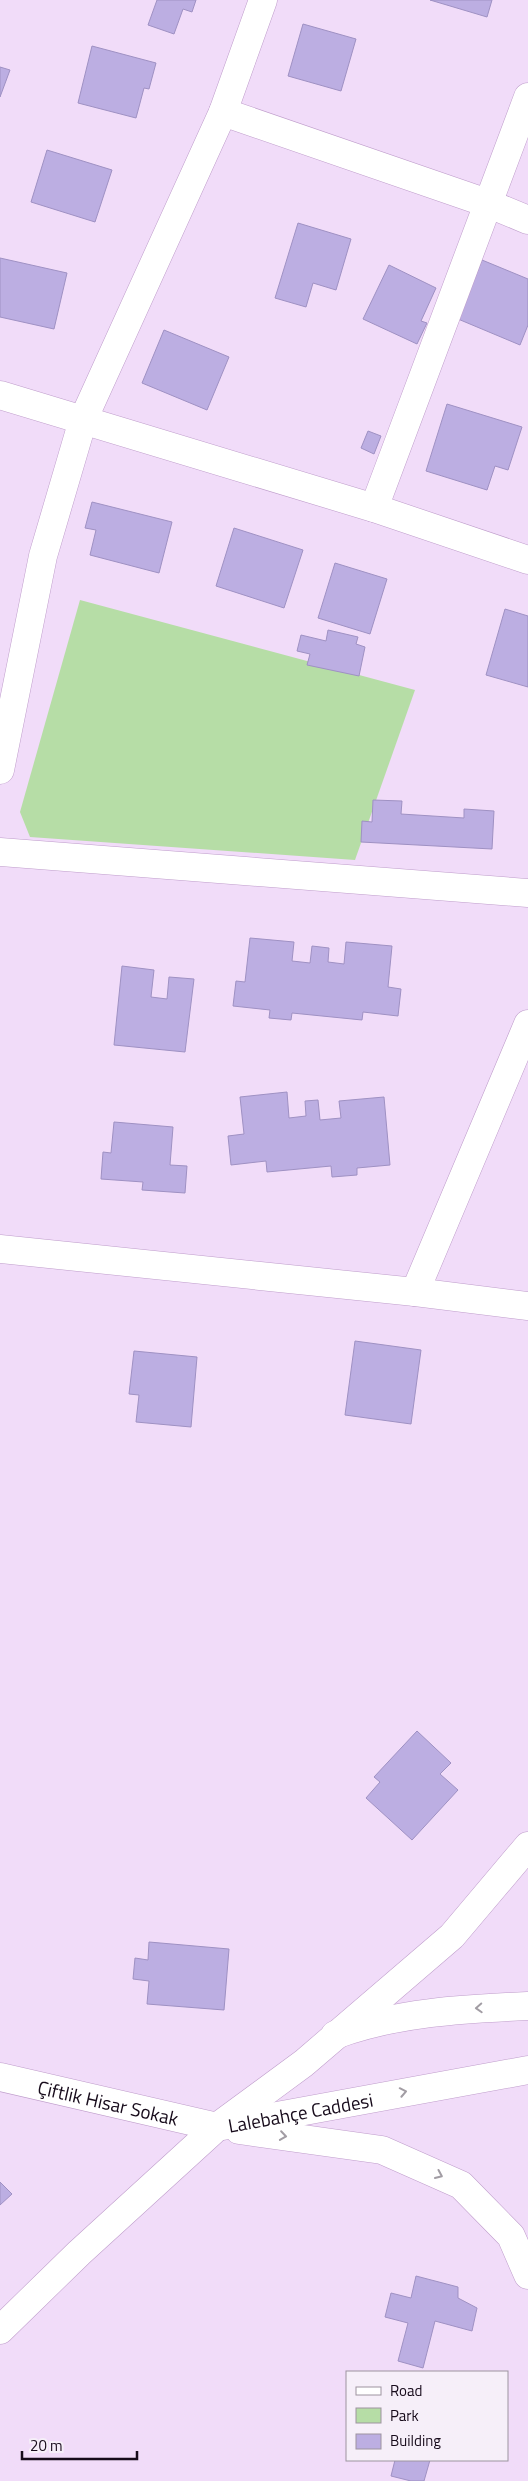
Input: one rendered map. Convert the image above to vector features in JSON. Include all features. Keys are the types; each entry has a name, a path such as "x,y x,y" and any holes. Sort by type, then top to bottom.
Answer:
{"street":[{"path":"0,770 43,556 83,420 223,112 263,0"},
{"path":"374,508 528,96"},
{"path":"223,112 487,203 528,220"},
{"path":"0,395 374,508 528,560"},
{"path":"0,852 528,894"},
{"path":"415,1292 528,1024"},
{"path":"0,1249 415,1292 528,1306"},
{"path":"217,2127 304,2062 452,1936 528,1846"},
{"path":"335,2035 362,2025 451,2010 528,2006"},
{"name":"Lalebahçe Caddesi","path":"0,2330 79,2253 217,2127 528,2070"},
{"name":"Çiftlik Hisar Sokak","path":"0,2076 217,2127 382,2150 461,2185 511,2236 528,2275"}],"green space":[{"path":"80,600 415,690 355,860 30,837 20,812"}],"building":[{"path":"157,0 196,0 192,12 183,9 174,34 148,25"},
{"path":"430,0 492,0 487,17"},
{"path":"303,24 356,39 341,91 288,76"},
{"path":"92,46 156,63 149,89 144,88 136,118 78,103"},
{"path":"0,67 10,70 0,97"},
{"path":"47,150 112,170 95,222 31,202"},
{"path":"298,223 351,239 336,290 313,283 306,307 275,298"},
{"path":"0,258 67,273 54,329 0,317"},
{"path":"482,260 528,279 528,325 520,345 458,319"},
{"path":"389,265 436,288 421,321 427,323 417,344 363,319"},
{"path":"164,330 229,357 207,410 142,383"},
{"path":"447,404 522,427 508,470 495,466 487,490 426,471"},
{"path":"368,431 381,436 374,454 361,448"},
{"path":"92,502 172,522 159,573 90,555 96,530 85,528"},
{"path":"234,528 303,550 284,608 216,586"},
{"path":"335,563 387,579 370,634 318,618"},
{"path":"505,609 528,616 528,687 486,675"},
{"path":"328,630 358,637 356,644 365,647 359,676 307,665 310,654 297,651 301,635 326,641"},
{"path":"373,800 402,801 401,814 464,818 464,809 494,811 492,849 361,842 362,821 372,822"},
{"path":"250,938 294,942 292,961 310,963 312,946 329,948 328,962 344,964 346,942 392,946 388,987 401,989 398,1016 363,1012 362,1020 292,1013 291,1020 269,1018 270,1010 233,1006 236,981 245,982"},
{"path":"122,966 154,970 151,997 167,999 169,977 194,979 185,1052 114,1045"},
{"path":"287,1092 289,1118 306,1116 305,1101 318,1100 320,1120 341,1118 339,1101 384,1097 390,1165 357,1168 357,1175 332,1177 331,1166 267,1172 266,1161 231,1165 228,1136 244,1134 240,1097"},
{"path":"114,1122 173,1127 170,1165 187,1166 185,1193 142,1190 143,1182 101,1179 103,1152 111,1153"},
{"path":"355,1341 421,1350 411,1424 345,1415"},
{"path":"134,1351 197,1357 191,1427 136,1422 139,1395 129,1394"},
{"path":"417,1731 451,1763 440,1774 458,1790 412,1840 366,1798 380,1782 374,1777"},
{"path":"149,1942 229,1949 224,2010 147,2004 149,1981 133,1979 135,1958 148,1960"},
{"path":"0,2182 12,2194 0,2205"},
{"path":"416,2276 458,2287 458,2298 477,2308 472,2331 435,2321 423,2368 398,2361 408,2323 385,2317 391,2293 411,2298"},
{"path":"395,2461 430,2461 424,2481 411,2481 391,2476"}]}
